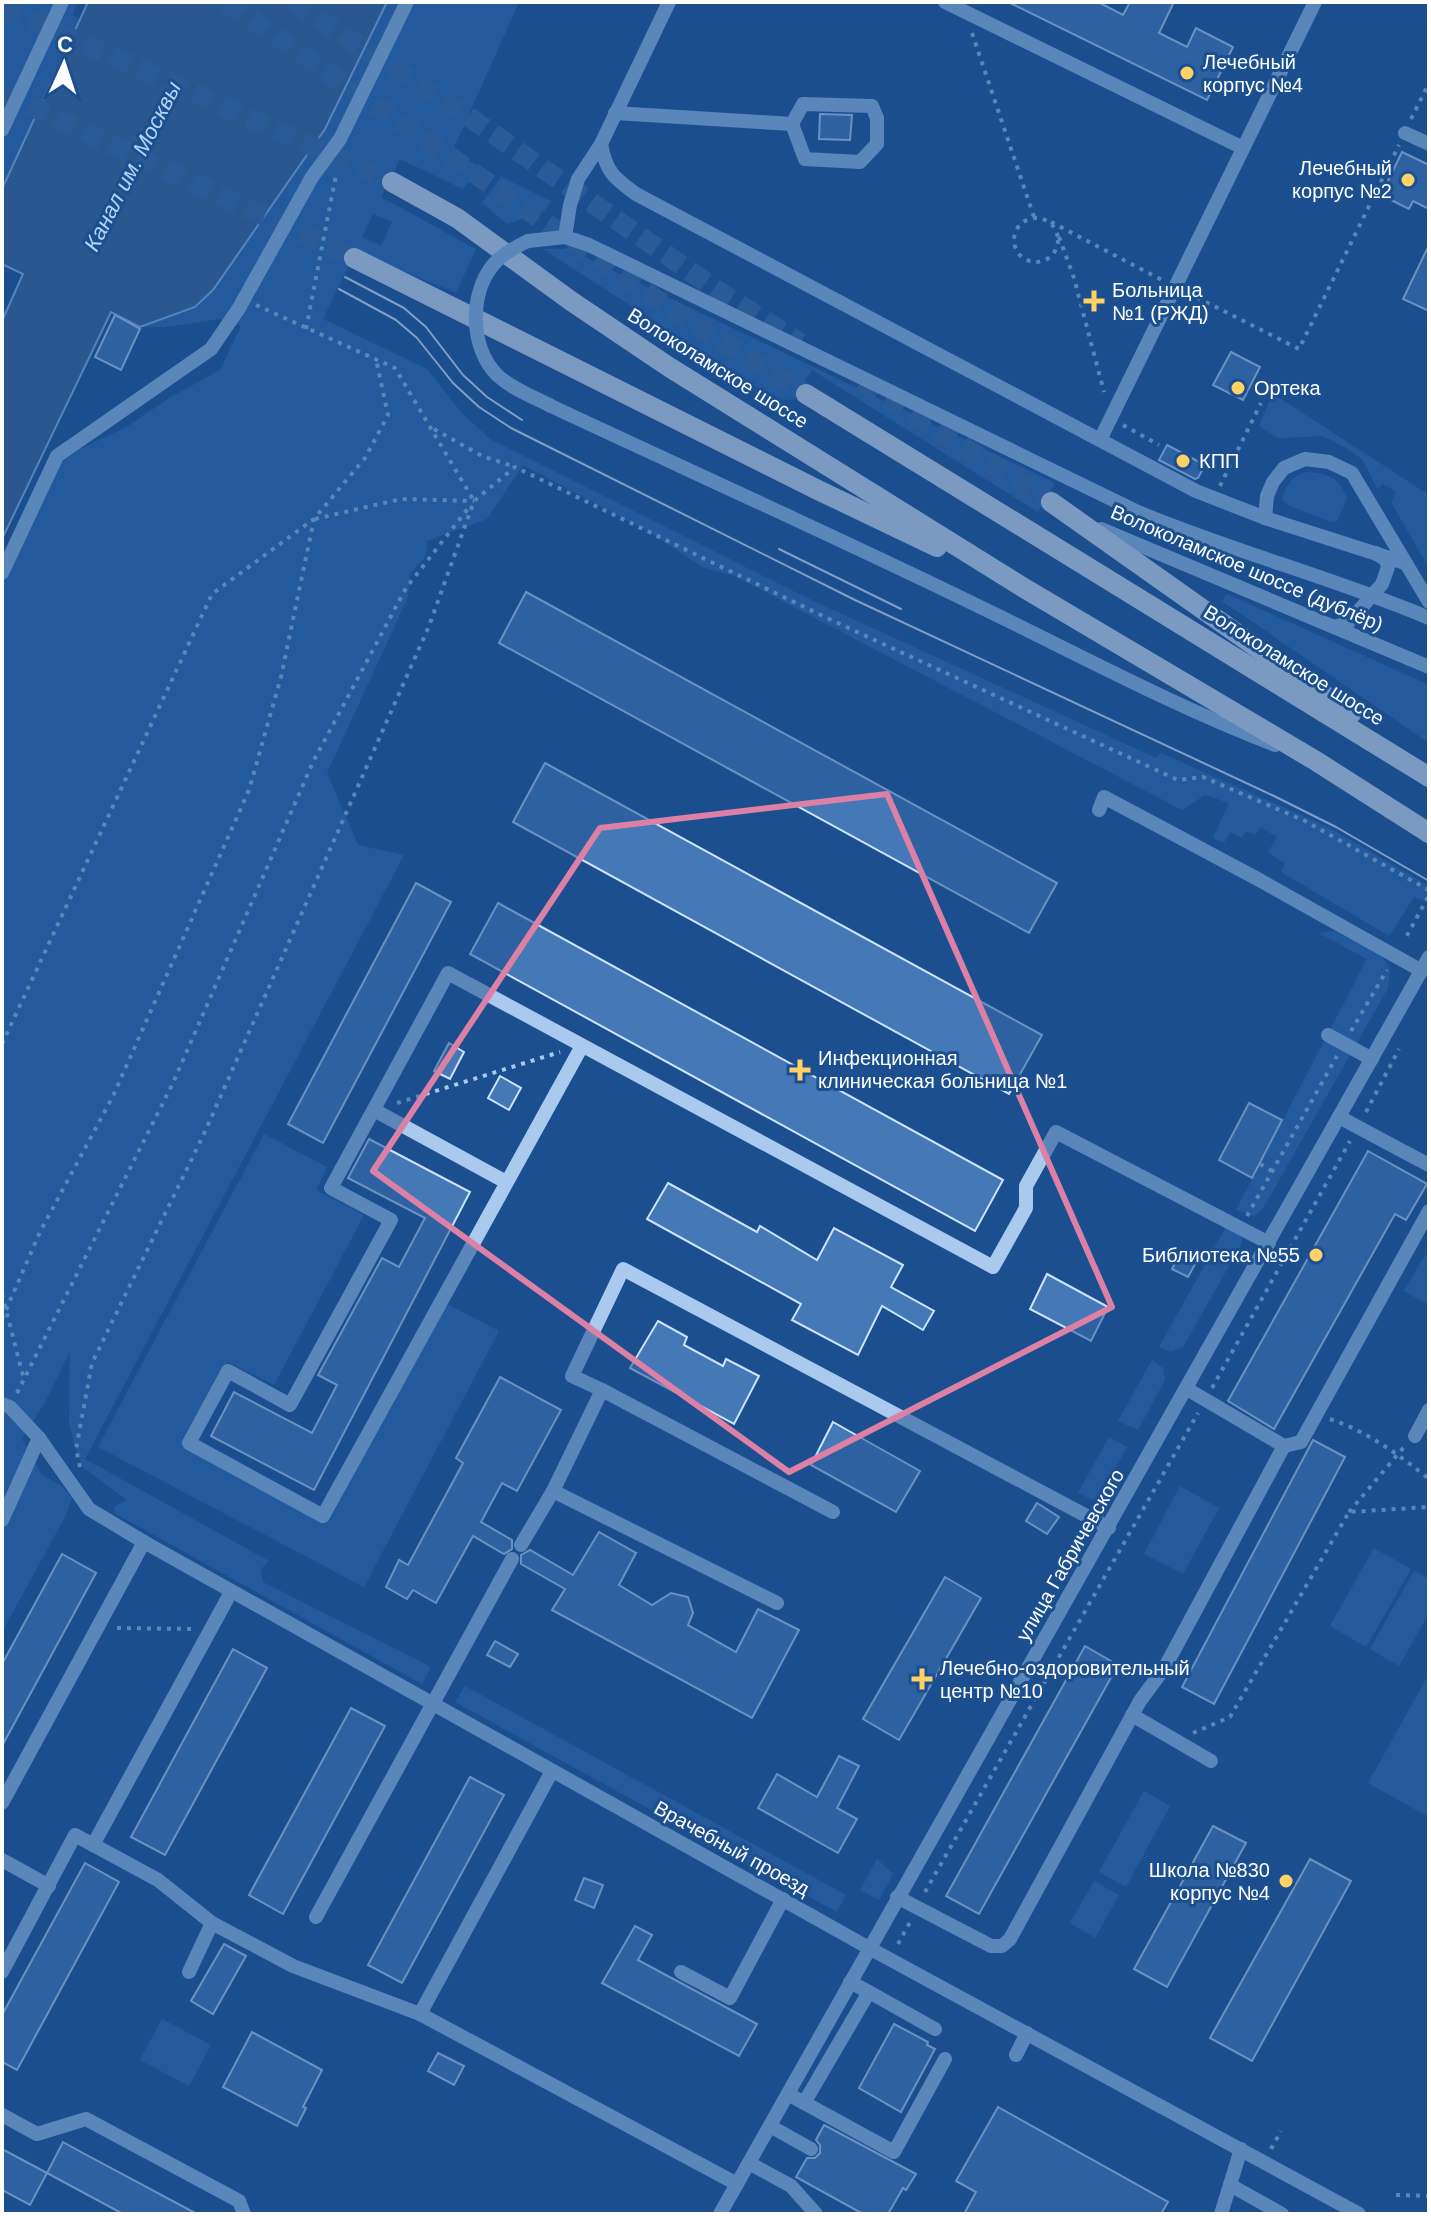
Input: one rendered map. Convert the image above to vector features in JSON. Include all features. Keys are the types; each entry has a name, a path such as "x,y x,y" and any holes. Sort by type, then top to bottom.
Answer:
{"main road":[{"name":"Волоколамское шоссе","path":"392,182 457,218 669,367 1024,588 1316,761 1429,833"},
{"name":"Волоколамское шоссе","path":"354,258 820,491 1024,588"},
{"name":"Волоколамское шоссе","path":"806,394 1429,777"},
{"path":"1051,502 1429,769"}],"street":[{"path":"2,130 62,2"},
{"path":"2,573 57,456 211,349 312,177 340,139 407,2"},
{"path":"565,237 578,179 601,144 669,2"},
{"path":"945,2 967,7 1243,148"},
{"path":"1100,440 1315,2"},
{"path":"803,104 872,106 877,118 877,144 860,162 805,159 792,124 803,104"},
{"path":"615,113 792,124"},
{"path":"1405,133 1429,144"},
{"path":"601,144 604,162 613,178 636,194 1100,440 1222,503 1405,563"},
{"path":"1316,761 1186,709 975,604 521,391 497,375 482,352 476,328 476,305 482,282 493,264 528,241 565,237 611,255 1138,512 1189,533 1374,595 1429,618"},
{"path":"1265,518 1267,496 1284,468 1305,459 1329,462 1352,473 1429,602"},
{"name":"Волоколамское шоссе (дублёр)","path":"1051,502 1117,537 1429,667"},
{"path":"1334,627 1348,623 1382,584 1388,567 1386,560 1376,553"},
{"path":"1099,810 1104,797 1395,956 1425,964"},
{"name":"улица Габричевского","path":"720,2214 1425,964"},
{"path":"582,1046 323,1516 189,1443 228,1371 290,1405 391,1220 331,1188 448,973 993,1267 1026,1208 1026,1186 1056,1132 1269,1243"},
{"path":"1328,1035 1372,1059"},
{"path":"374,1110 506,1182"},
{"path":"1339,1117 1429,1165"},
{"path":"1187,1389 1284,1446 1301,1442 1429,1211"},
{"path":"833,1512 572,1376 623,1269 1109,1528"},
{"path":"521,1545 553,1491 602,1390"},
{"path":"6,1406 39,1438 89,1509"},
{"path":"1415,1436 1429,1410"},
{"path":"2,1520 39,1438"},
{"path":"897,1897 991,1946 1002,1946 1010,1939 1132,1715 1165,1667 1284,1446"},
{"path":"553,1491 777,1603"},
{"name":"Врачебный проезд","path":"89,1509 231,1592 869,1948 1359,2214"},
{"path":"2,1803 144,1542"},
{"path":"316,1917 512,1559"},
{"path":"93,1845 231,1592"},
{"path":"1132,1715 1211,1761"},
{"path":"420,2014 552,1771"},
{"path":"2,1972 75,1835 158,1880 212,1923 293,1966 420,2014 737,2184"},
{"path":"2,1860 49,1886"},
{"path":"681,1972 730,1998 783,1899"},
{"path":"189,1972 212,1923"},
{"path":"850,1982 935,2029"},
{"path":"804,2103 869,1992"},
{"path":"1016,2055 1027,2033"},
{"path":"788,2094 894,2152 945,2059"},
{"path":"2,2115 37,2134 86,2119 239,2201 244,2214"},
{"path":"770,2126 811,2149"},
{"path":"1221,2214 1241,2149"},
{"path":"749,2163 791,2186 816,2214"},
{"path":"1230,2185 1282,2214"}],"path":[{"path":"967,7 1034,217"},
{"path":"1059,237 1055,255 1039,263 1022,258 1013,243 1018,226 1034,217 1051,222 1299,349 1429,83"},
{"path":"306,329 335,189 340,139"},
{"path":"1051,222 1074,278 1111,418 1159,445"},
{"path":"89,1509 76,1449 92,1363 216,1107 429,626 474,501 395,368 243,298"},
{"path":"2,1044 212,594 314,519 365,458 388,415 376,359"},
{"path":"432,428 482,456 515,467 829,619 1178,780 1203,777 1305,821 1427,889 1428,897 1240,1228"},
{"path":"6,1406 24,1378 173,1083 313,762 406,588 474,501 515,467"},
{"path":"314,519 401,499 474,501"},
{"path":"2,1319 40,1232 113,1096 249,790 281,677 314,519"},
{"path":"374,1110 582,1046"},
{"path":"898,1944 1358,1127 1400,1047"},
{"path":"1260,1164 1272,1171"},
{"path":"2,1294 24,1378"},
{"path":"1316,1414 1355,1428 1398,1454 1429,1479"},
{"path":"1176,1741 1230,1717 1349,1512 1415,1436"},
{"path":"1349,1512 1429,1507"},
{"path":"97,1628 211,1630"},
{"path":"1270,2152 1281,2131"},
{"path":"1396,2195 1429,2196"}],"highlighted area":[{"path":"887,794 1112,1307 789,1472 373,1171 600,828"}],"shaded area":[{"path":"2,2 78,2 72,15 80,19 2,189"},
{"path":"387,2 519,2 452,152 481,167 463,189 400,159 381,197 476,249 456,293 356,251 323,319 427,369 461,412 490,439 807,598 1156,758 1161,753 1328,827 1429,886 1429,903 1414,897 1389,936 1281,872 1285,864 1268,852 1277,837 1261,827 1255,835 1246,831 1242,838 1230,832 1224,843 1213,838 1229,803 1205,795 1182,810 735,576 702,567 651,533 523,465 487,519 427,541 426,556 410,574 408,597 327,773 358,845 404,855 85,1459 269,1561 261,1569 263,1582 431,1667 422,1684 116,1514 113,1507 127,1500 84,1468 77,1453 69,1423 70,1351 22,1439 42,1475 62,1486 72,1498 66,1515 2,1632 2,585 59,464 78,450 128,426 171,397 220,370 241,326 220,319 165,327 140,327 195,307 213,290 325,129","holes":["373,214 392,222 381,246 362,237"]},
{"path":"501,177 551,201 544,211 507,224 482,203"},
{"path":"543,249 568,249 1055,483 1038,512 812,370 793,400 775,399"},
{"path":"1269,391 1429,495 1429,568 1391,502 1396,491 1382,484 1378,490 1362,459 1323,436 1278,438 1259,426 1269,402"},
{"path":"1307,472 1327,475 1341,486 1347,499 1337,521 1331,522 1288,505 1282,499 1290,481"},
{"path":"1227,594 1429,685 1429,743 1222,601"},
{"path":"1334,931 1381,955 1390,969 1388,988 1262,1210 1254,1216 1236,1210 1367,959 1319,933"},
{"path":"264,1134 327,1167 316,1190 364,1215 274,1385 228,1362 183,1447 328,1523 445,1303 499,1331 364,1587 98,1447"},
{"path":"1226,1227 1241,1235 1242,1243 1183,1347 1171,1352 1159,1347"},
{"path":"1425,1255 1429,1257 1429,1305 1404,1291"},
{"path":"1152,1360 1163,1368 1165,1380 1138,1430 1118,1421"},
{"path":"1109,1437 1127,1447 1097,1502 1078,1493"},
{"path":"1180,1486 1219,1508 1183,1574 1144,1554"},
{"path":"1374,1548 1411,1569 1366,1647 1330,1626"},
{"path":"1414,1571 1429,1579 1429,1613 1399,1666 1370,1649"},
{"path":"1429,1674 1429,1817 1368,1783"},
{"path":"465,1686 846,1895 837,1912 455,1702"},
{"path":"1144,1791 1170,1806 1126,1887 1099,1872"},
{"path":"877,1859 893,1874 879,1900 860,1890"},
{"path":"1094,1881 1119,1895 1095,1938 1070,1923"},
{"path":"162,2019 211,2045 189,2086 140,2060"}],"water":[{"name":"Канал им. Москвы","path":"88,2 387,2 325,129 213,290 195,307 140,327 111,312 2,539 2,321 23,274 2,264 2,189"}],"building":[{"name":"Лечебный корпус №4","path":"1008,2 1098,2 1123,15 1130,2 1174,2 1159,33 1187,47 1196,28 1233,47 1207,100"},
{"path":"820,114 852,115 850,140 819,139"},
{"name":"Лечебный корпус №2","path":"1402,152 1429,165 1429,209 1413,201 1409,209 1381,195"},
{"name":"Лечебный корпус №2","path":"1429,245 1429,311 1403,299"},
{"path":"115,315 140,329 121,370 95,357"},
{"path":"1231,352 1260,367 1243,400 1213,385"},
{"name":"КПП","path":"1167,445 1205,465 1198,478 1159,460"},
{"path":"526,592 1057,883 1029,933 499,643"},
{"path":"545,763 1042,1035 1009,1094 513,822"},
{"path":"416,883 451,902 323,1143 288,1124"},
{"path":"498,903 1003,1180 975,1231 470,954"},
{"path":"449,1043 464,1052 450,1079 434,1071"},
{"path":"500,1076 521,1088 509,1110 488,1098"},
{"path":"1249,1103 1282,1120 1252,1178 1219,1160"},
{"path":"369,1139 470,1192 314,1490 211,1436 234,1392 312,1433 337,1385 318,1375 382,1258 399,1267 425,1218 348,1178"},
{"path":"1368,1151 1427,1184 1406,1220 1395,1214 1274,1429 1228,1401"},
{"path":"668,1183 757,1232 760,1226 817,1260 834,1228 903,1265 891,1287 934,1311 923,1330 882,1306 858,1355 792,1320 801,1304 647,1219"},
{"path":"1182,1250 1198,1259 1188,1277 1172,1269"},
{"path":"1047,1274 1108,1307 1091,1341 1030,1309"},
{"path":"658,1321 687,1337 684,1345 723,1366 726,1359 759,1376 734,1424 630,1368"},
{"path":"500,1377 561,1410 517,1491 502,1483 481,1522 512,1540 512,1549 504,1554 473,1536 436,1603 413,1590 407,1599 386,1587 399,1560 408,1565 463,1463 456,1458"},
{"path":"833,1422 920,1471 896,1512 811,1465"},
{"path":"1313,1440 1345,1457 1214,1704 1182,1687"},
{"path":"1037,1503 1059,1517 1047,1534 1026,1521"},
{"path":"599,1532 636,1553 619,1585 652,1605 671,1593 688,1597 693,1613 688,1625 736,1652 758,1609 799,1630 752,1718 552,1610 565,1589 521,1564 521,1555 530,1550 573,1575"},
{"path":"62,1554 96,1573 2,1746 2,1664"},
{"path":"945,1577 981,1598 899,1740 863,1719"},
{"path":"495,1641 518,1654 510,1667 487,1655"},
{"path":"1085,1646 1118,1665 979,1914 946,1896"},
{"path":"233,1649 267,1668 165,1855 131,1837"},
{"path":"351,1708 385,1726 283,1914 249,1895"},
{"path":"839,1756 859,1766 837,1808 857,1819 838,1853 758,1808 777,1774 817,1797"},
{"path":"470,1777 504,1795 402,1983 368,1965"},
{"path":"1213,1826 1246,1843 1167,1987 1134,1969"},
{"path":"1310,1859 1351,1881 1252,2061 1210,2038"},
{"path":"85,1863 119,1882 17,2070 2,2062 2,2015"},
{"path":"584,1878 603,1885 594,1908 575,1900"},
{"path":"635,1926 652,1935 638,1960 757,2024 739,2056 602,1983"},
{"path":"224,1944 246,1956 213,2014 191,2001"},
{"path":"894,2024 935,2049 901,2112 859,2088"},
{"path":"252,2032 322,2070 297,2126 223,2087"},
{"path":"438,2053 464,2066 454,2085 428,2071"},
{"path":"998,2107 1168,2202 1161,2214 964,2214 976,2192 956,2181"},
{"path":"824,2125 916,2174 906,2190 903,2188 888,2214 863,2214 796,2177 807,2158 815,2158 820,2153 816,2140"},
{"path":"63,2142 197,2214 123,2214 47,2173"},
{"path":"2,2149 47,2173 30,2205 2,2190"}],"tunnel":[{"path":"226,2 681,316 806,394"},
{"path":"292,2 466,115 720,292 800,343"},
{"path":"2,7 392,182"},
{"path":"2,93 354,258"},
{"path":"861,382 1051,502"}],"tram line":[{"path":"345,277 404,308 426,327 463,375 487,397 522,420"},
{"path":"339,289 396,320 417,338 453,383 479,407 511,428 855,600 1274,796 1336,827 1429,881"},
{"path":"779,549 901,609"}],"place":[{"name":"Лечебный корпус №4","path":"1187,73"},
{"name":"Лечебный корпус №2","path":"1408,180"},
{"name":"Больница №1 (РЖД)","path":"1094,301"},
{"name":"Ортека","path":"1238,388"},
{"name":"КПП","path":"1183,461"},
{"name":"Инфекционная клиническая больница №1","path":"800,1070"},
{"name":"Библиотека №55","path":"1316,1255"},
{"name":"Лечебно-оздоровительный центр №10","path":"922,1679"},
{"name":"Школа №830 корпус №4","path":"1286,1881"}]}
